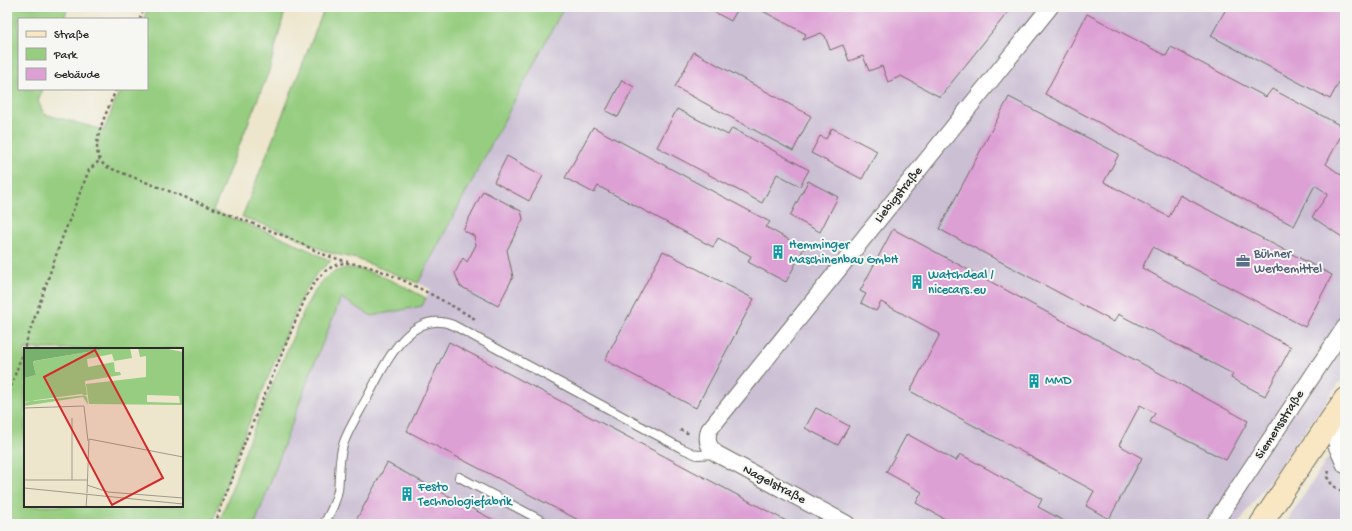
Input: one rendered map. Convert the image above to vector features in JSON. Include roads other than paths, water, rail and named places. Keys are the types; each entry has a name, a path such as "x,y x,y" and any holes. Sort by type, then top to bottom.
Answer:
{"main road":[{"path":"1261,524 1339,408"}],"street":[{"name":"Liebigstraße","path":"707,441 708,430 716,419 1050,7"},
{"name":"Siemensstraße","path":"1214,524 1345,327"},
{"path":"1339,408 1337,447 1345,465"},
{"name":"Nagelstraße","path":"707,441 710,448 717,454 843,523"}],"lane":[{"path":"324,524 336,499 341,453 348,432 393,351 412,332 431,323 445,322 453,325 681,448 697,455 717,454"},
{"path":"459,478 548,524"}],"place":[{"name":"Hemminger Maschinenbau GmbH","path":"778,252"},
{"name":"Bühner Werbemittel","path":"1243,261"},
{"name":"Watchdeal / nicecars.eu","path":"917,282"},
{"name":"MMD","path":"1034,381"},
{"name":"Festo Technologiefabrik","path":"407,494"}]}
